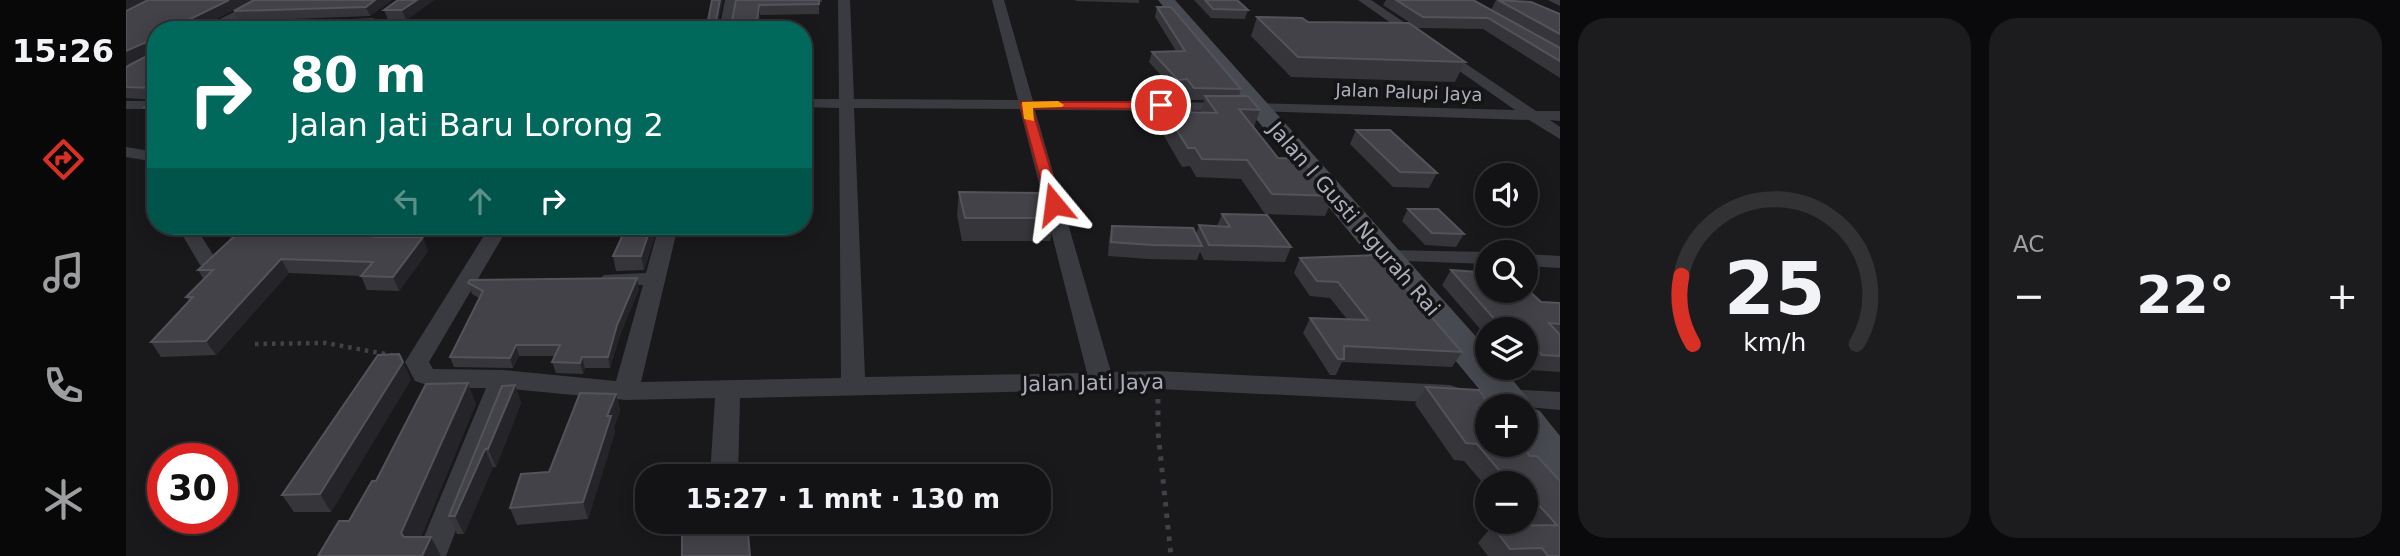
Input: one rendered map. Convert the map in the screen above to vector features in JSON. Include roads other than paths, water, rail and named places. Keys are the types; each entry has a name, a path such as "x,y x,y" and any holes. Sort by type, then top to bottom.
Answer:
{"main road":[{"name":"Jalan I Gusti Ngurah Rai","path":"1166,0 1505,394"},
{"name":"Jalan I Gusti Ngurah Rai","path":"1538,436 1560,466"}],"street":[{"path":"225,21 266,0"},
{"path":"726,21 731,0"},
{"path":"844,0 853,387"},
{"path":"998,0 1102,383"},
{"path":"1364,0 1560,134"},
{"path":"1555,0 1560,3"},
{"path":"126,60 147,59"},
{"path":"126,74 147,63"},
{"name":"Jalan Palupi Jaya","path":"812,103 1256,107 1560,116"},
{"path":"127,105 147,105"},
{"path":"126,152 147,156"},
{"path":"191,235 207,261"},
{"path":"465,282 494,235"},
{"path":"626,391 666,235"},
{"path":"1385,256 1475,258"},
{"path":"1538,261 1560,262"},
{"path":"587,280 654,279"},
{"path":"465,282 492,281"},
{"name":"Jalan Jati Jaya","path":"465,282 417,362 424,375 436,379 502,379 626,391 1159,380 1338,387 1475,403"},
{"path":"431,556 502,379"},
{"path":"725,464 728,389"},
{"name":"Jalan Jati Jaya","path":"1538,405 1560,401"},
{"path":"721,556 722,534"}]}
